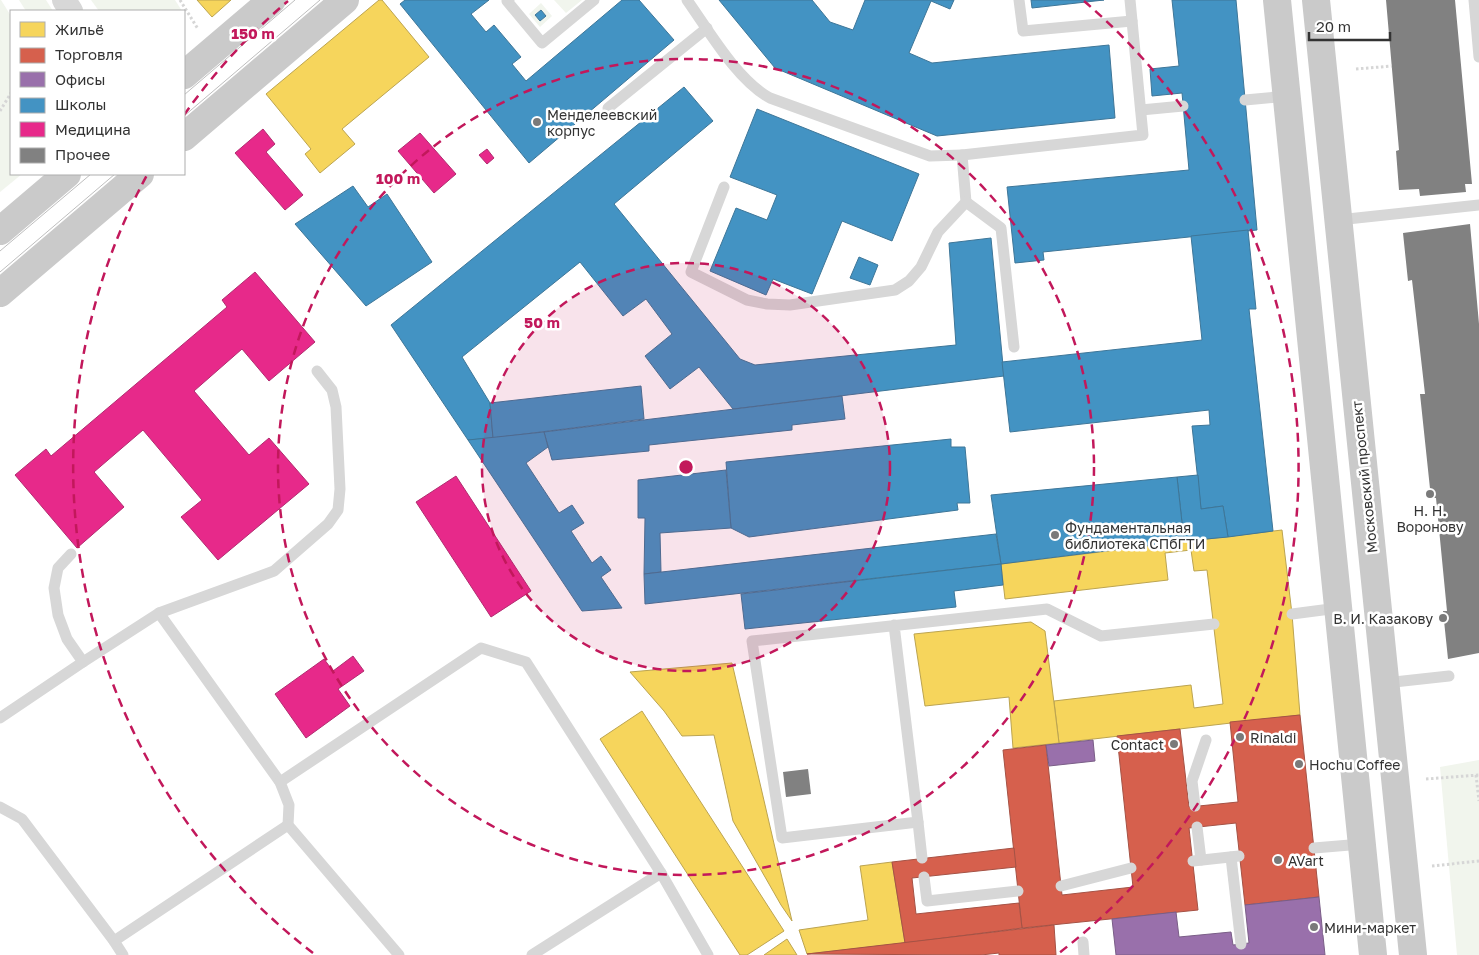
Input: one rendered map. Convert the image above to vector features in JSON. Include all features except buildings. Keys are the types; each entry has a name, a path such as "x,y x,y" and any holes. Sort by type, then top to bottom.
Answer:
{"main road":[{"path":"185,74 272,0"},
{"path":"185,136 345,0"},
{"path":"1277,0 1373,955"},
{"name":"Московский проспект","path":"1316,0 1413,955"},
{"path":"0,231 66,175"},
{"path":"0,293 139,175"}],"lane":[{"path":"509,0 542,43 594,0"},
{"path":"687,0 735,67 759,92 770,98 930,156 962,155 1143,135 1130,0"},
{"path":"1020,0 1023,31 1132,21"},
{"path":"1474,0 1479,57"},
{"path":"608,108 706,28"},
{"path":"1245,100 1287,96"},
{"path":"1141,110 1183,106"},
{"path":"724,188 691,272 747,300 767,304 790,305 895,290 909,281 921,267 938,232 966,202 962,155"},
{"path":"966,202 1001,228 1014,347"},
{"path":"1338,220 1479,205"},
{"path":"0,718 159,613 274,571 328,524 338,510 340,489 336,407 332,390 317,371"},
{"path":"71,554 58,568 54,588 58,615 67,638 83,662"},
{"path":"1292,614 1338,608"},
{"path":"918,822 782,838 752,641 1047,609 1101,636 1214,624"},
{"path":"159,613 280,782 289,804 288,825 399,955"},
{"path":"894,625 922,858"},
{"path":"280,782 481,648 526,662 662,873 708,955"},
{"path":"1386,683 1449,676"},
{"path":"1194,806 1192,781 1206,740"},
{"path":"0,806 22,819 123,955"},
{"path":"114,941 288,825"},
{"path":"1197,827 1197,861 1235,857 1241,944"},
{"path":"1314,848 1362,844"},
{"path":"1061,886 1131,868"},
{"path":"532,955 662,873"},
{"path":"924,877 927,901 1018,891"},
{"path":"1083,942 1084,955"}],"path":[{"path":"180,0 201,33"},
{"path":"1356,69 1392,66"},
{"path":"0,111 10,95"},
{"path":"1426,779 1478,775 1479,801"},
{"path":"1432,866 1479,861"}],"shaded area":[{"path":"1,0 10,14 10,175 21,175 0,192"},
{"path":"19,0 46,0 52,10 25,10"},
{"path":"91,0 175,0 181,10 98,10"},
{"path":"554,0 582,0 566,13"},
{"path":"541,3 552,16 540,27 529,14"},
{"path":"1479,760 1479,955 1457,955 1440,767"}],"tram line":[{"path":"185,94 295,0"},
{"path":"185,115 320,0"},
{"path":"0,251 90,175"},
{"path":"0,272 114,175"}],"place":[{"name":"Менделеевский корпус","path":"537,122"},
{"name":"Н. Н. Воронову","path":"1430,494"},
{"name":"Фундаментальная библиотека СПбГТИ","path":"1055,535"},
{"name":"В. И. Казакову","path":"1443,618"},
{"name":"Rinaldi","path":"1240,737"},
{"name":"Contact","path":"1174,744"},
{"name":"Hochu Coffee","path":"1299,764"},
{"name":"AVart","path":"1278,860"},
{"name":"Мини-маркет","path":"1314,927"}]}
